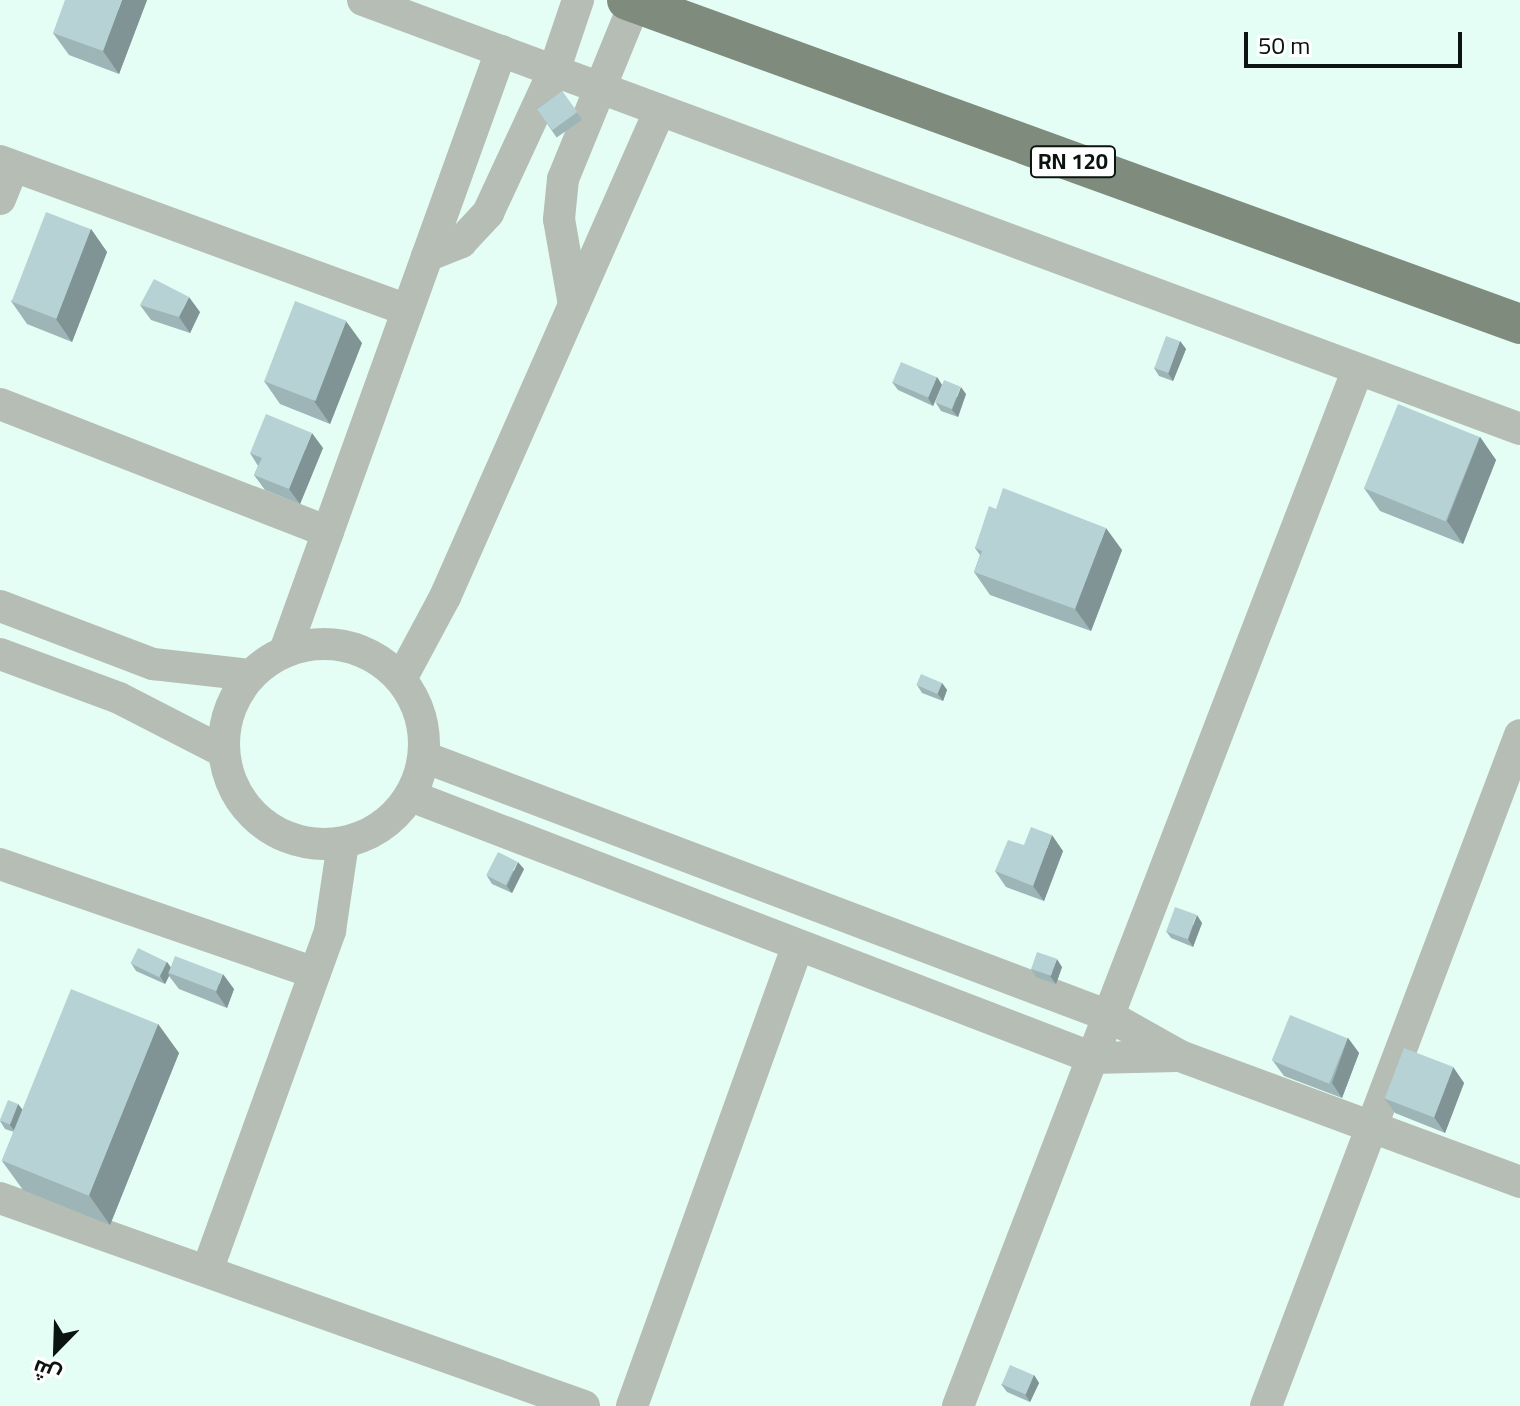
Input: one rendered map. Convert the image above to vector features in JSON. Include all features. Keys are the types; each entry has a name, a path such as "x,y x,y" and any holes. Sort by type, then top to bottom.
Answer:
{"main road":[{"name":"RN 120","path":"631,2 1520,324"}],"lane":[{"path":"363,0 1520,429"},
{"path":"427,256 461,242 488,213 554,71 578,0"},
{"path":"574,305 559,219 563,179 631,2"},
{"path":"285,651 501,51"},
{"path":"401,679 445,597 660,110"},
{"path":"0,199 6,164 408,310"},
{"path":"958,1406 1358,369"},
{"path":"0,404 328,532"},
{"path":"0,606 153,664 251,675"},
{"path":"306,645 347,646 385,664 401,679 421,715 424,757 411,796 382,827 343,843 301,842 263,824 235,792 224,752 229,710 251,675 285,651 306,645"},
{"path":"0,654 119,698 224,752"},
{"path":"1266,1406 1520,735"},
{"path":"424,757 1109,1016 1180,1056 1520,1182"},
{"path":"411,796 797,948 1093,1058 1180,1056"},
{"path":"207,1271 330,931 343,843"},
{"path":"0,864 315,973"},
{"path":"632,1406 797,948"},
{"path":"0,1198 584,1406"}],"building":[{"path":"65,0 122,0 103,51 53,33"},
{"path":"562,91 577,112 552,130 537,109"},
{"path":"46,212 91,229 56,319 12,302"},
{"path":"154,279 189,297 179,317 140,305"},
{"path":"295,301 346,321 316,401 264,381"},
{"path":"1166,336 1180,341 1168,373 1154,368"},
{"path":"901,362 937,377 928,397 892,382"},
{"path":"944,380 961,387 952,409 935,402"},
{"path":"1398,404 1480,437 1446,521 1364,488"},
{"path":"266,414 312,433 289,489 254,475 262,458 250,453"},
{"path":"1003,488 1106,528 1075,609 974,572 982,551 975,548 989,506 996,509"},
{"path":"921,674 942,683 937,694 916,685"},
{"path":"1031,827 1052,835 1033,886 995,871 1008,840 1024,845"},
{"path":"498,852 518,862 506,885 486,875"},
{"path":"1175,907 1197,915 1188,939 1166,931"},
{"path":"138,948 167,962 159,977 131,963"},
{"path":"1037,952 1057,959 1051,976 1031,969"},
{"path":"175,956 223,974 216,991 169,973"},
{"path":"71,989 158,1024 89,1196 2,1161"},
{"path":"1290,1015 1347,1038 1329,1084 1272,1060"},
{"path":"1404,1048 1453,1067 1434,1117 1385,1098"},
{"path":"8,1100 18,1104 10,1125 0,1120"},
{"path":"1010,1365 1034,1375 1026,1394 1002,1384"}]}
